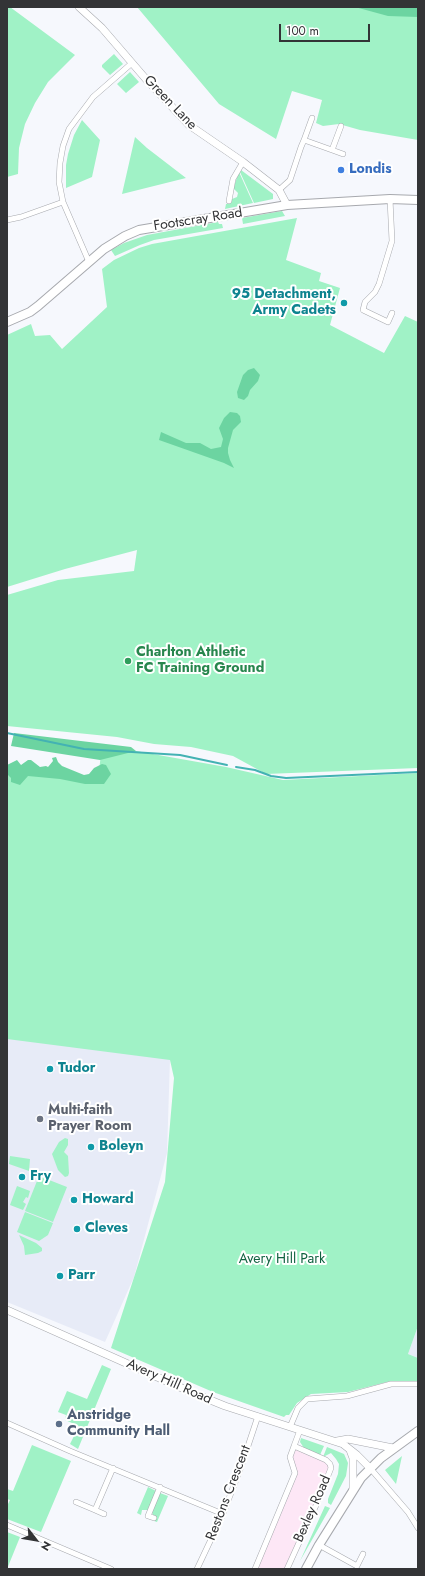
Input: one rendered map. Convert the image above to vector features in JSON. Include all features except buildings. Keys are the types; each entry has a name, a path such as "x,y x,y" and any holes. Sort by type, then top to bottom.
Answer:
{"main road":[{"name":"Green Lane","path":"79,7 102,28 188,125 243,162 279,190 287,205"},
{"name":"Footscray Road","path":"7,322 30,312 115,242 140,230 287,205 390,199 418,200"},
{"name":"Avery Hill Road","path":"7,1310 225,1406 343,1444 370,1468"},
{"name":"Bexley Road","path":"306,1569 353,1489 370,1468 393,1448 418,1431"},
{"name":"Avery Hill Road","path":"334,1441 348,1439 393,1448"},
{"path":"350,1449 353,1458 353,1489"}],"street":[{"path":"89,262 63,202 59,182 63,146 69,129 93,97 132,63"},
{"path":"279,190 290,180 300,147 312,118"},
{"path":"332,150 341,126"},
{"path":"304,140 343,154"},
{"path":"229,201 233,179 243,162"},
{"path":"390,199 392,241 379,284 375,292 365,302 363,310 388,322 392,313"},
{"path":"7,220 21,217 63,202"},
{"path":"290,1427 298,1408 307,1399 347,1396 391,1384 418,1384"},
{"name":"Restons Crescent","path":"197,1569 223,1514 258,1416"},
{"path":"7,1423 223,1514"},
{"path":"255,1569 295,1473 290,1457 300,1430"},
{"name":"Bexley Road","path":"287,1569 321,1494 331,1468 330,1464 326,1460 294,1446"},
{"path":"95,1510 113,1468"},
{"path":"370,1468 408,1512 418,1528"},
{"path":"154,1518 146,1515 160,1487"},
{"path":"76,1502 104,1514"},
{"path":"7,1525 111,1569"},
{"name":"Bexley Road","path":"319,1545 356,1567 363,1554"}],"shaded area":[{"path":"7,913 170,1059 167,1153 134,1277 105,1342 7,1302"},
{"path":"418,1326 418,1358 408,1354"},
{"path":"294,1446 326,1460 331,1468 287,1569 252,1569 296,1474 290,1457"}],"green space":[{"path":"7,7 10,7 75,55 48,82 35,103 25,124 19,148 18,174 7,177"},
{"path":"137,7 418,7 418,140 360,130 339,124 323,126 316,123 322,100 292,91 276,139 219,104"},
{"path":"355,7 418,7 418,17 388,16"},
{"path":"114,54 123,64 110,75 102,67 102,65"},
{"path":"130,72 139,82 126,93 117,84"},
{"path":"82,120 100,140 92,177 66,188 66,165 68,154 74,135"},
{"path":"135,137 147,148 186,178 122,194"},
{"path":"241,170 273,194 273,199 254,203 240,172"},
{"path":"239,172 253,203 225,209 226,204 231,203 232,199 237,197 238,193 234,189 234,186"},
{"path":"282,211 285,216 243,224 242,218"},
{"path":"297,218 286,260 321,273 319,281 340,288 330,325 384,353 405,316 418,322 418,768 266,774 233,756 191,747 154,744 117,737 7,726 7,595 58,580 134,571 137,550 65,569 7,587 7,335 31,324 35,336 50,335 62,349 107,307 102,269 114,260 139,248 152,244"},
{"path":"218,222 219,224 222,224 223,228 154,240 115,256 111,250 124,243 147,235"},
{"path":"254,368 260,375 258,381 244,400 238,398 237,392 243,375 248,370"},
{"path":"230,412 237,413 240,416 241,422 233,430 228,448 230,460 234,468 159,440 161,432 186,443 200,443 211,449 221,447 223,439 219,428 224,418"},
{"path":"14,733 131,747 136,751 100,760 11,746"},
{"name":"Avery Hill Park","path":"102,745 226,767 283,780 418,773 418,1326 408,1354 418,1358 418,1381 391,1381 348,1392 311,1394 297,1403 289,1415 284,1417 213,1392 111,1348 165,1182 174,1078 170,1060 7,1039 7,768 98,780"},
{"path":"56,757 62,766 84,775 89,774 94,768 102,764 106,765 111,774 104,784 85,784 60,779 28,776 20,785 11,782 11,778 7,774 7,765 17,760 21,765 28,760 31,760 40,767 48,767 53,761 52,758"},
{"path":"65,1138 68,1139 68,1145 64,1152 68,1156 69,1173 68,1176 65,1177 58,1170 52,1154 59,1142"},
{"path":"10,1156 30,1159 29,1171 9,1164"},
{"path":"39,1176 67,1187 53,1222 25,1211"},
{"path":"17,1186 30,1191 28,1198 26,1197 23,1202 26,1204 23,1210 10,1205"},
{"path":"25,1212 53,1223 48,1235 39,1241 17,1232"},
{"path":"19,1235 36,1243 42,1248 42,1251 25,1255 24,1246"},
{"path":"102,1365 111,1369 78,1449 70,1444 79,1426 65,1420 66,1415 58,1412 67,1391 87,1399"},
{"path":"301,1438 324,1446 320,1455 304,1448 300,1442"},
{"path":"32,1445 71,1461 41,1532 7,1519 7,1506 10,1500 7,1499 7,1489 13,1491"},
{"path":"327,1447 344,1454 348,1463 346,1476 331,1505 328,1503 328,1499 338,1474 339,1464 331,1453 323,1457"},
{"path":"402,1456 396,1484 385,1470"},
{"path":"148,1487 156,1491 148,1510 142,1510 141,1515 137,1513"},
{"path":"160,1493 168,1496 157,1522 154,1521 156,1516 153,1515 152,1512"},
{"path":"325,1506 330,1508 300,1561"},
{"path":"7,1532 20,1537 7,1569"}],"waterway":[{"path":"7,733 84,749 180,755 227,765"},
{"path":"236,767 255,770 271,776 286,778 418,772"}],"place":[{"name":"Londis","path":"341,170"},
{"name":"95 Detachment, Army Cadets","path":"344,303"},
{"name":"Charlton Athletic FC Training Ground","path":"128,661"},
{"name":"Tudor","path":"50,1069"},
{"name":"Multi-faith Prayer Room","path":"40,1119"},
{"name":"Boleyn","path":"91,1147"},
{"name":"Fry","path":"22,1177"},
{"name":"Howard","path":"74,1200"},
{"name":"Cleves","path":"77,1229"},
{"name":"Parr","path":"60,1276"},
{"name":"Anstridge Community Hall","path":"59,1424"}]}
